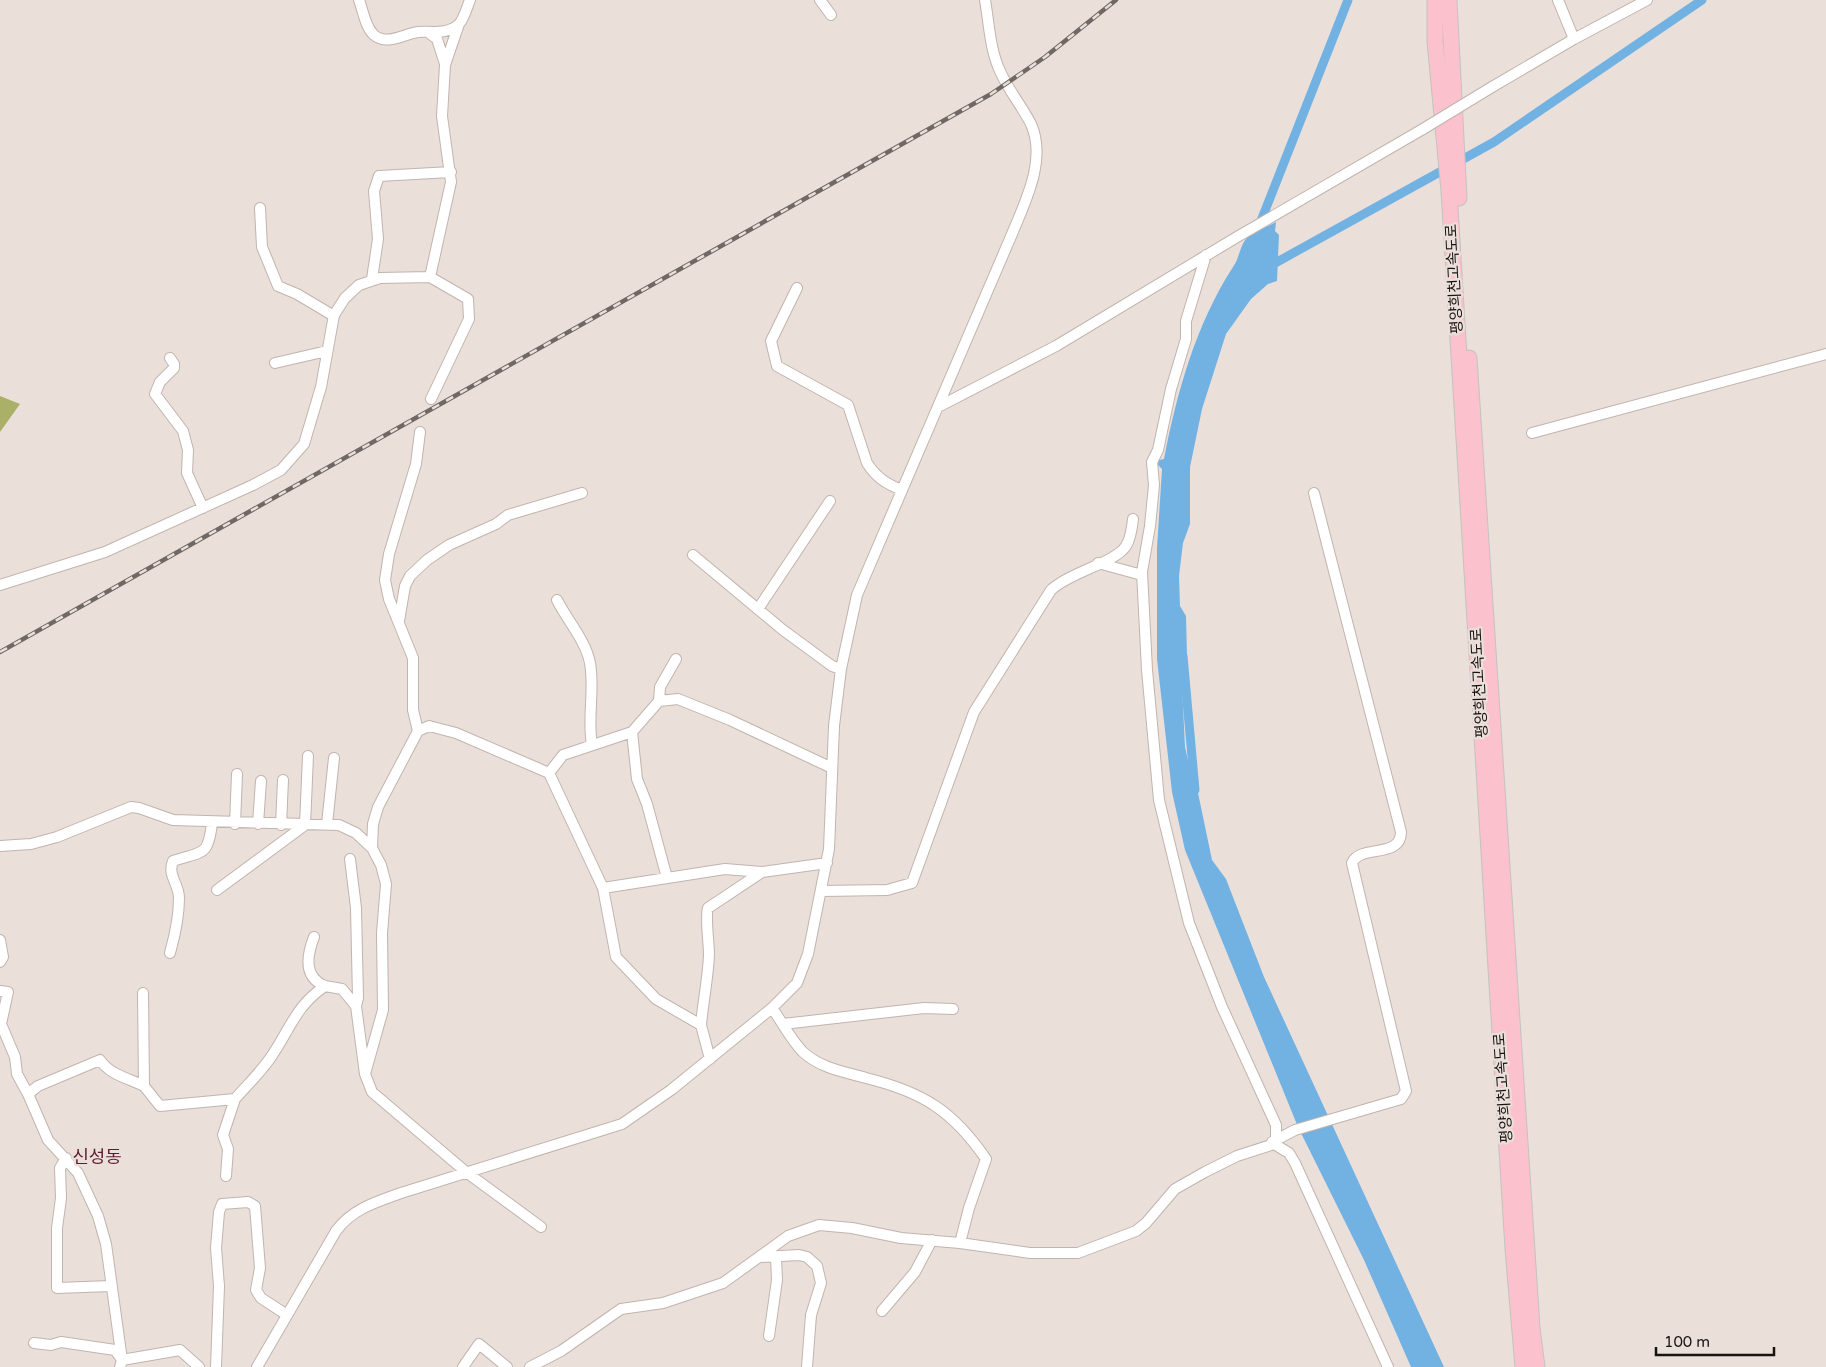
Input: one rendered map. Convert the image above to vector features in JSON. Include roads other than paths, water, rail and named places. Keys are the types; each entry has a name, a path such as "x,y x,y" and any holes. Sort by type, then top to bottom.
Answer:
{"highway":[{"name":"평양희천고속도로","path":"1435,0 1435,41 1449,130 1454,188 1532,1328 1537,1367"},
{"name":"평양희천고속도로","path":"1449,0 1449,130"},
{"name":"평양희천고속도로","path":"1454,188 1513,1249 1523,1367"}],"street":[{"path":"359,0 370,30 375,36 390,40 419,32 429,33 448,30 459,24"},
{"path":"445,65 459,24 470,0"},
{"path":"820,0 831,16"},
{"path":"257,1367 343,1221 375,1202 622,1124 710,1059 790,993 803,971 827,863 834,726 841,669 857,595 940,406 1030,191 1036,162 1032,126 1019,101 1000,72 985,0"},
{"path":"1558,0 1574,39"},
{"path":"940,406 1056,346 1237,236 1574,39 1647,0"},
{"path":"429,33 437,39 444,54 442,116 451,172 450,189 430,277"},
{"path":"372,279 378,239 374,191 379,176 451,172"},
{"path":"260,208 262,246 278,286 297,294 334,316"},
{"path":"1206,255 1186,321 1186,339 1171,389 1158,450 1152,462 1154,485 1142,575 1147,670 1159,800 1171,856 1198,948 1276,1125 1272,1142"},
{"path":"0,585 105,552 271,476 299,453 304,444 321,387 334,316 339,306 351,292 372,279 430,277 468,299 469,319 431,399"},
{"path":"797,288 771,341 777,366 848,405 867,463 872,471 880,479 902,490"},
{"path":"275,363 327,351"},
{"path":"1532,433 1826,354"},
{"path":"170,358 174,368 160,382 155,394 183,431 188,450 187,473 203,508"},
{"path":"418,731 413,710 413,658 385,587 386,568 416,464 420,432"},
{"path":"399,622 404,586 410,576 427,560 456,542 496,524 508,515 582,494"},
{"path":"530,1367 561,1351 621,1310 663,1303 723,1283 762,1257 788,1236 819,1225 852,1228 901,1238 960,1243 1030,1253 1064,1254 1091,1249 1136,1231 1146,1223 1175,1189 1237,1156 1272,1142 1295,1130 1400,1098 1406,1091 1352,863 1357,857 1395,845 1400,839 1401,832 1314,494"},
{"path":"758,609 830,501"},
{"path":"822,891 887,890 912,883 974,712 1051,590 1067,577 1116,555 1126,546 1131,533 1133,519"},
{"path":"693,555 758,609 832,666 841,669"},
{"path":"1098,563 1142,575"},
{"path":"557,600 589,659 592,699 589,725 592,745"},
{"path":"550,773 563,755 632,732 659,701 660,687 676,659"},
{"path":"659,701 678,699 686,702 730,720 832,768"},
{"path":"372,848 373,824 378,808 418,731 424,727 437,727 550,773 603,888 616,957 656,999 701,1026"},
{"path":"632,732 637,779 647,804 667,878"},
{"path":"217,890 304,825 308,756"},
{"path":"327,824 334,758"},
{"path":"235,824 237,774"},
{"path":"281,825 283,780"},
{"path":"258,824 261,781"},
{"path":"0,846 31,844 79,829 131,808 139,808 173,820 235,824 327,824 347,827 372,848 381,865 386,884 382,933 383,1010 368,1057 365,1074"},
{"path":"170,953 176,929 179,896 170,871 171,865 173,861 205,851 209,844 212,823"},
{"path":"350,859 356,908 358,998 356,1006 365,1074 372,1092 466,1172 542,1227"},
{"path":"603,888 725,869 762,872 827,863"},
{"path":"710,1059 701,1026 709,958 709,929 706,914 708,908 762,872"},
{"path":"314,937 308,952 309,968 313,979 325,986 342,989 356,1006"},
{"path":"0,940 3,957 0,962"},
{"path":"226,1176 228,1149 223,1135 235,1099 273,1055 300,1007 325,986"},
{"path":"0,990 8,992 1,1024 16,1057 17,1074 48,1140 78,1173 98,1216 106,1244 122,1364"},
{"path":"143,993 144,1086"},
{"path":"772,1008 802,1052 811,1058 834,1070 901,1088 934,1103 968,1132 986,1159 969,1208 960,1243"},
{"path":"784,1024 924,1008 953,1009"},
{"path":"28,1094 38,1086 100,1060 114,1075 120,1074 144,1086 160,1106 235,1099"},
{"path":"1272,1142 1284,1150 1295,1163 1388,1367"},
{"path":"66,1158 60,1168 61,1198 57,1228 57,1288 111,1286"},
{"path":"216,1367 216,1303 219,1286 216,1248 219,1212 222,1204 248,1202 255,1206 260,1268 256,1290 261,1298 287,1315"},
{"path":"882,1311 915,1272 932,1240"},
{"path":"762,1257 776,1258 799,1255 807,1257 817,1266 821,1283 811,1315 807,1367"},
{"path":"769,1336 777,1280 776,1258"},
{"path":"34,1343 50,1345 62,1342 115,1350 122,1364"},
{"path":"463,1367 479,1344 507,1367"},
{"path":"122,1364 180,1350 199,1367"}],"water":[{"path":"1276,222 1275,231 1279,235 1277,281 1268,284 1251,299 1226,334 1202,409 1190,467 1190,524 1183,543 1179,576 1180,606 1186,616 1187,656 1182,685 1185,747 1192,778 1199,787 1198,793 1212,860 1226,879 1264,977 1444,1367 1411,1367 1364,1260 1298,1127 1185,850 1172,792 1157,659 1157,548 1162,469 1158,465 1159,460 1164,459 1182,384 1198,335 1208,312 1235,264 1246,239"}],"waterway":[{"path":"1259,226 1348,0"},
{"path":"1268,267 1494,142 1702,0"},
{"path":"1183,656 1195,790"}],"railway":[{"path":"0,652 991,94 1045,57 1116,0"}],"district":[{"name":"신성동","path":"97,1157"}]}
